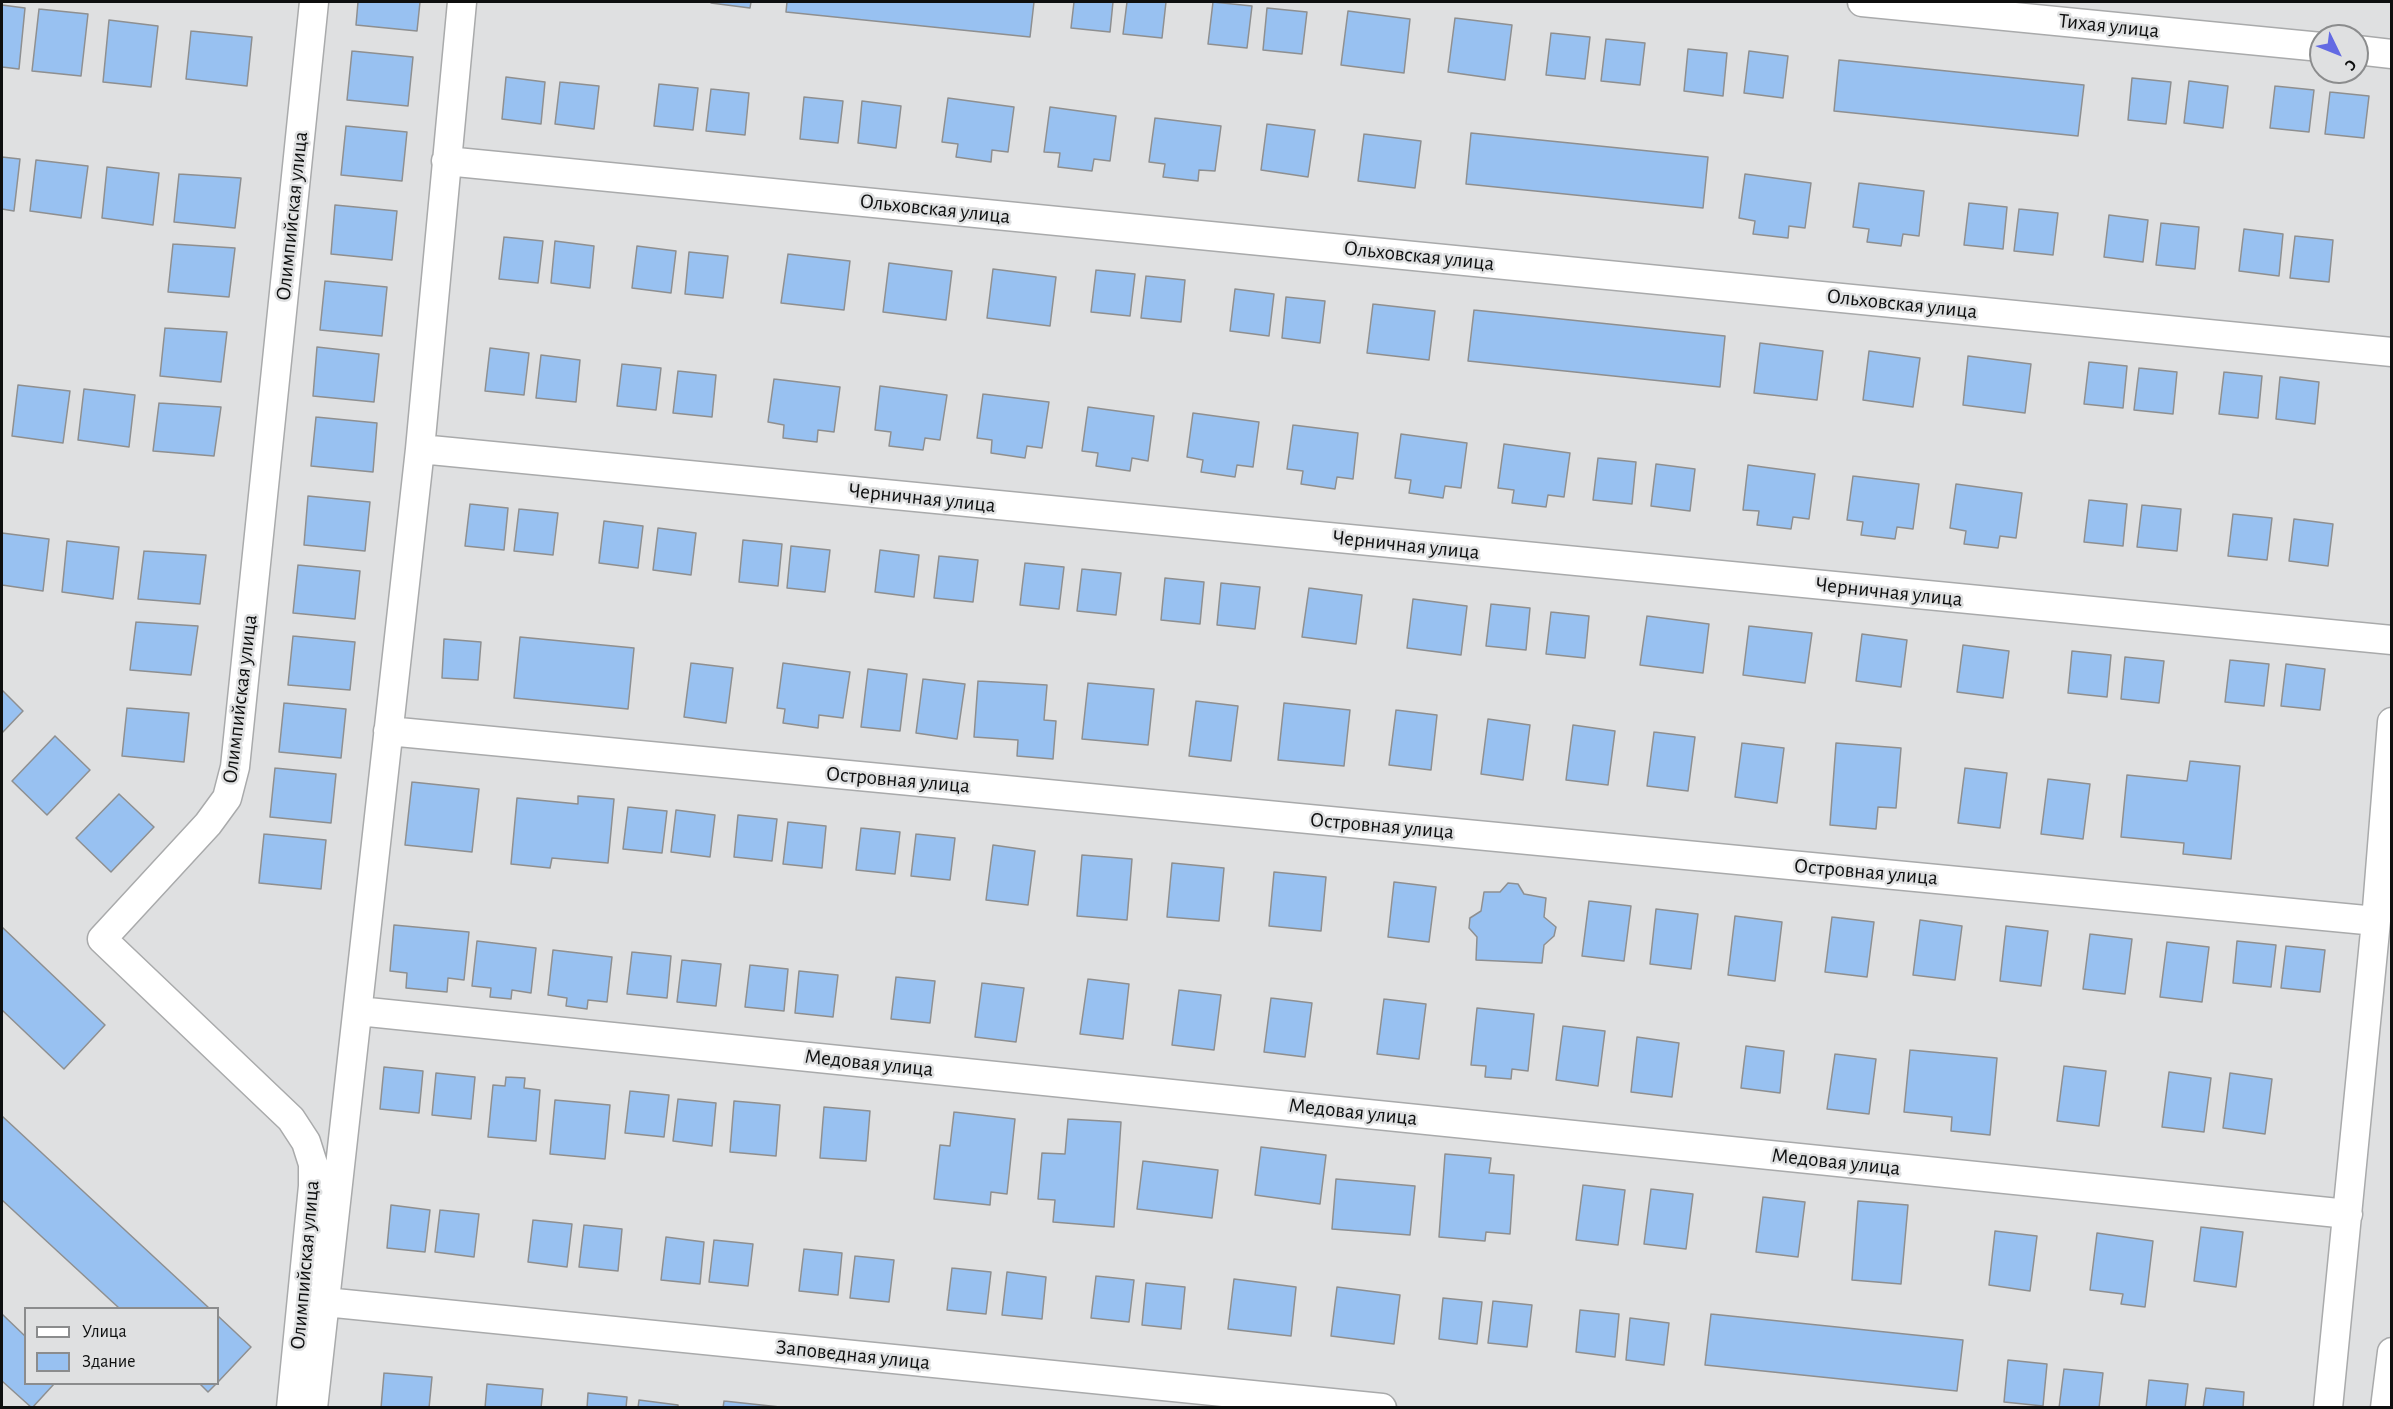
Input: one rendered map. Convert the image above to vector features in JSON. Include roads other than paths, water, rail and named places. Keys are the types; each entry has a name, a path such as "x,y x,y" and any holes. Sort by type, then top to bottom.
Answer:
{"street":[{"name":"Олимпийская улица","path":"291,1407 313,1186 313,1164 306,1142 291,1119 102,939 208,824 227,798 235,768 314,2"},
{"name":"Олимпийская улица","path":"313,1407 420,450 462,2"},
{"name":"Тихая улица","path":"1862,2 2309,46"},
{"path":"2369,51 2391,54"},
{"name":"Ольховская улица","path":"446,161 2391,352"},
{"name":"Черничная улица","path":"420,450 2391,640"},
{"path":"2328,1407 2376,921 2391,722"},
{"name":"Островная улица","path":"388,731 2376,921"},
{"name":"Медовая улица","path":"358,1011 2348,1214"},
{"name":"Заповедная улица","path":"325,1302 1382,1407"},
{"path":"2385,1407 2391,1352"}]}
